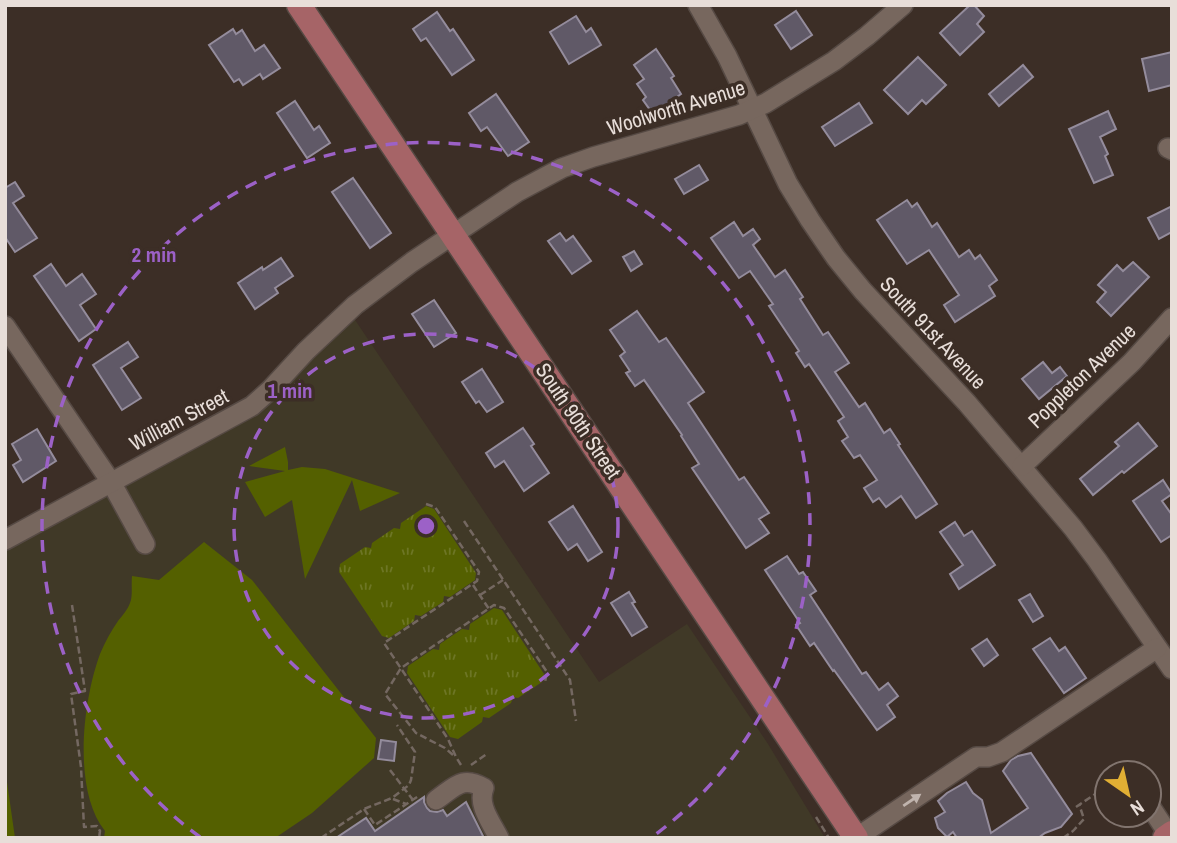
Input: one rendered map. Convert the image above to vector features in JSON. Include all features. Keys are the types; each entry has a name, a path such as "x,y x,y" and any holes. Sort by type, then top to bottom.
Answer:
{"main road":[{"name":"South 90th Street","path":"299,5 856,838"}],"street":[{"name":"South 91st Avenue","path":"698,5 727,56 788,184 836,258 1022,466 1097,560 1172,669"},
{"name":"Woolworth Avenue","path":"453,234 517,192 562,169 606,153 738,115 766,103 834,61 903,5"},
{"name":"William Street","path":"5,540 252,406 355,305 453,234"},
{"name":"Poppleton Avenue","path":"1022,466 1132,362 1172,318"},
{"path":"5,326 111,482 145,544"},
{"path":"856,838 976,757 988,757 1002,752 1157,648"},
{"path":"436,800 461,782 475,782 484,788 482,804 499,838"}],"path":[{"path":"426,504 435,507 479,572 477,581 384,643 448,739 464,769 488,753"},
{"path":"464,521 570,680 576,721"},
{"path":"480,595 503,580"},
{"path":"472,584 489,609"},
{"path":"72,605 85,691 71,694 84,827 97,827 100,831 99,838"},
{"path":"456,757 416,733 385,694 401,668 494,605 504,608 547,672 545,682"},
{"path":"321,838 364,809 392,798 411,780 415,752 397,726"},
{"path":"364,809 375,825 412,800 390,769"},
{"path":"1063,838 1084,819 1078,806 1093,796"},
{"path":"392,798 406,804"}],"shaded area":[{"path":"349,311 599,682 687,624 768,744 825,838 5,838 5,540 216,426"}],"green space":[{"path":"285,447 288,470 302,467 325,469 400,493 360,511 352,480 305,579 292,500 265,517 245,482 285,471 249,466"},
{"path":"426,506 434,509 476,573 475,580 450,597 444,596 443,602 421,616 415,615 414,621 389,638 382,636 339,572 340,564 365,547 371,548 372,543 394,528 400,529 401,523"},
{"path":"204,542 252,580 376,738 374,758 312,813 275,838 104,838 105,831 95,814 84,769 85,719 100,654 129,605 132,576 159,580"},
{"path":"494,608 502,610 544,674 542,682 518,698 513,697 511,703 489,718 483,717 482,722 458,739 450,737 407,673 408,666 433,649 439,650 440,644 462,629 469,630 470,624"},
{"path":"5,768 15,838 5,838"}],"building":[{"path":"970,5 974,5 984,16 977,24 984,32 960,55 940,33"},
{"path":"796,11 812,35 791,49 775,25"},
{"path":"437,12 450,31 453,29 474,60 452,75 426,38 421,41 413,29"},
{"path":"576,16 586,32 591,28 601,45 569,64 550,32"},
{"path":"233,29 236,34 242,30 255,51 264,45 280,68 263,79 260,74 243,85 239,79 234,82 209,45"},
{"path":"656,49 674,76 671,78 681,94 653,114 643,100 646,97 637,84 644,79 634,65"},
{"path":"1172,52 1172,85 1149,91 1142,59"},
{"path":"918,57 946,85 926,104 922,100 908,114 884,90"},
{"path":"1023,65 1033,77 999,106 989,94"},
{"path":"496,94 529,142 508,156 487,127 481,131 469,113"},
{"path":"295,101 314,130 319,126 330,143 307,158 277,113"},
{"path":"859,103 872,123 835,146 822,127"},
{"path":"1108,111 1116,129 1100,137 1113,175 1094,183 1069,129"},
{"path":"699,165 708,180 684,194 675,179"},
{"path":"353,178 391,233 370,248 332,192"},
{"path":"15,182 24,196 13,203 37,238 15,252 5,237 5,188"},
{"path":"907,200 912,207 917,203 932,227 937,223 959,257 969,250 975,259 980,255 997,280 989,286 995,296 955,322 944,305 959,295 929,250 907,264 877,220"},
{"path":"1172,206 1172,232 1159,239 1148,218"},
{"path":"734,222 743,236 753,229 760,239 753,245 775,277 785,270 823,335 828,332 849,363 835,372 859,407 865,403 884,433 890,429 937,504 916,518 901,496 886,507 879,498 873,502 864,488 877,480 860,455 854,458 842,441 848,437 838,421 844,417 809,364 805,367 796,353 799,351 769,306 773,304 750,271 739,278 711,238"},
{"path":"560,233 566,241 573,236 591,261 572,274 548,241"},
{"path":"634,251 642,264 631,271 623,257"},
{"path":"281,258 293,276 275,288 278,293 255,309 238,283"},
{"path":"1133,262 1149,277 1111,316 1097,302 1106,292 1098,285 1117,265 1123,271"},
{"path":"51,264 66,286 82,274 96,294 80,305 96,329 79,341 34,276"},
{"path":"434,300 456,333 434,347 412,314"},
{"path":"637,311 659,342 666,338 704,392 688,403 739,480 744,477 769,513 759,519 769,533 746,548 692,468 699,464 682,435 644,380 635,386 626,373 630,371 620,356 625,352 610,330"},
{"path":"128,342 138,357 121,368 141,398 122,410 93,365"},
{"path":"1043,362 1052,373 1060,367 1067,376 1039,399 1022,379"},
{"path":"482,369 503,402 487,412 479,401 476,403 462,382"},
{"path":"1138,423 1157,446 1093,495 1080,479 1119,446 1115,442"},
{"path":"523,428 549,473 524,491 504,461 495,467 486,453"},
{"path":"37,429 56,461 23,482 13,465 21,460 12,444"},
{"path":"1163,480 1172,494 1162,501 1172,515 1172,535 1161,542 1133,501"},
{"path":"573,506 602,552 588,561 577,544 568,550 549,522"},
{"path":"955,522 964,536 972,531 995,565 959,589 950,574 963,565 940,532"},
{"path":"787,556 799,574 803,572 816,591 810,595 862,674 866,672 879,690 888,683 898,696 887,705 895,717 877,730 814,643 810,646 796,625 800,623 765,570"},
{"path":"629,592 635,602 632,603 647,627 632,636 611,603"},
{"path":"1030,594 1043,616 1033,622 1019,600"},
{"path":"1050,638 1059,651 1065,647 1086,678 1064,693 1033,649"},
{"path":"987,639 998,655 984,666 972,649"},
{"path":"381,740 396,742 394,761 378,759"},
{"path":"1031,753 1072,814 1061,827 1038,838 957,838 953,832 947,837 938,828 935,818 945,812 938,801 966,782 982,800 991,833 1028,808 1003,771 1011,760"},
{"path":"424,797 430,811 443,810 447,816 466,802 484,838 336,838 366,818 375,831"}]}
